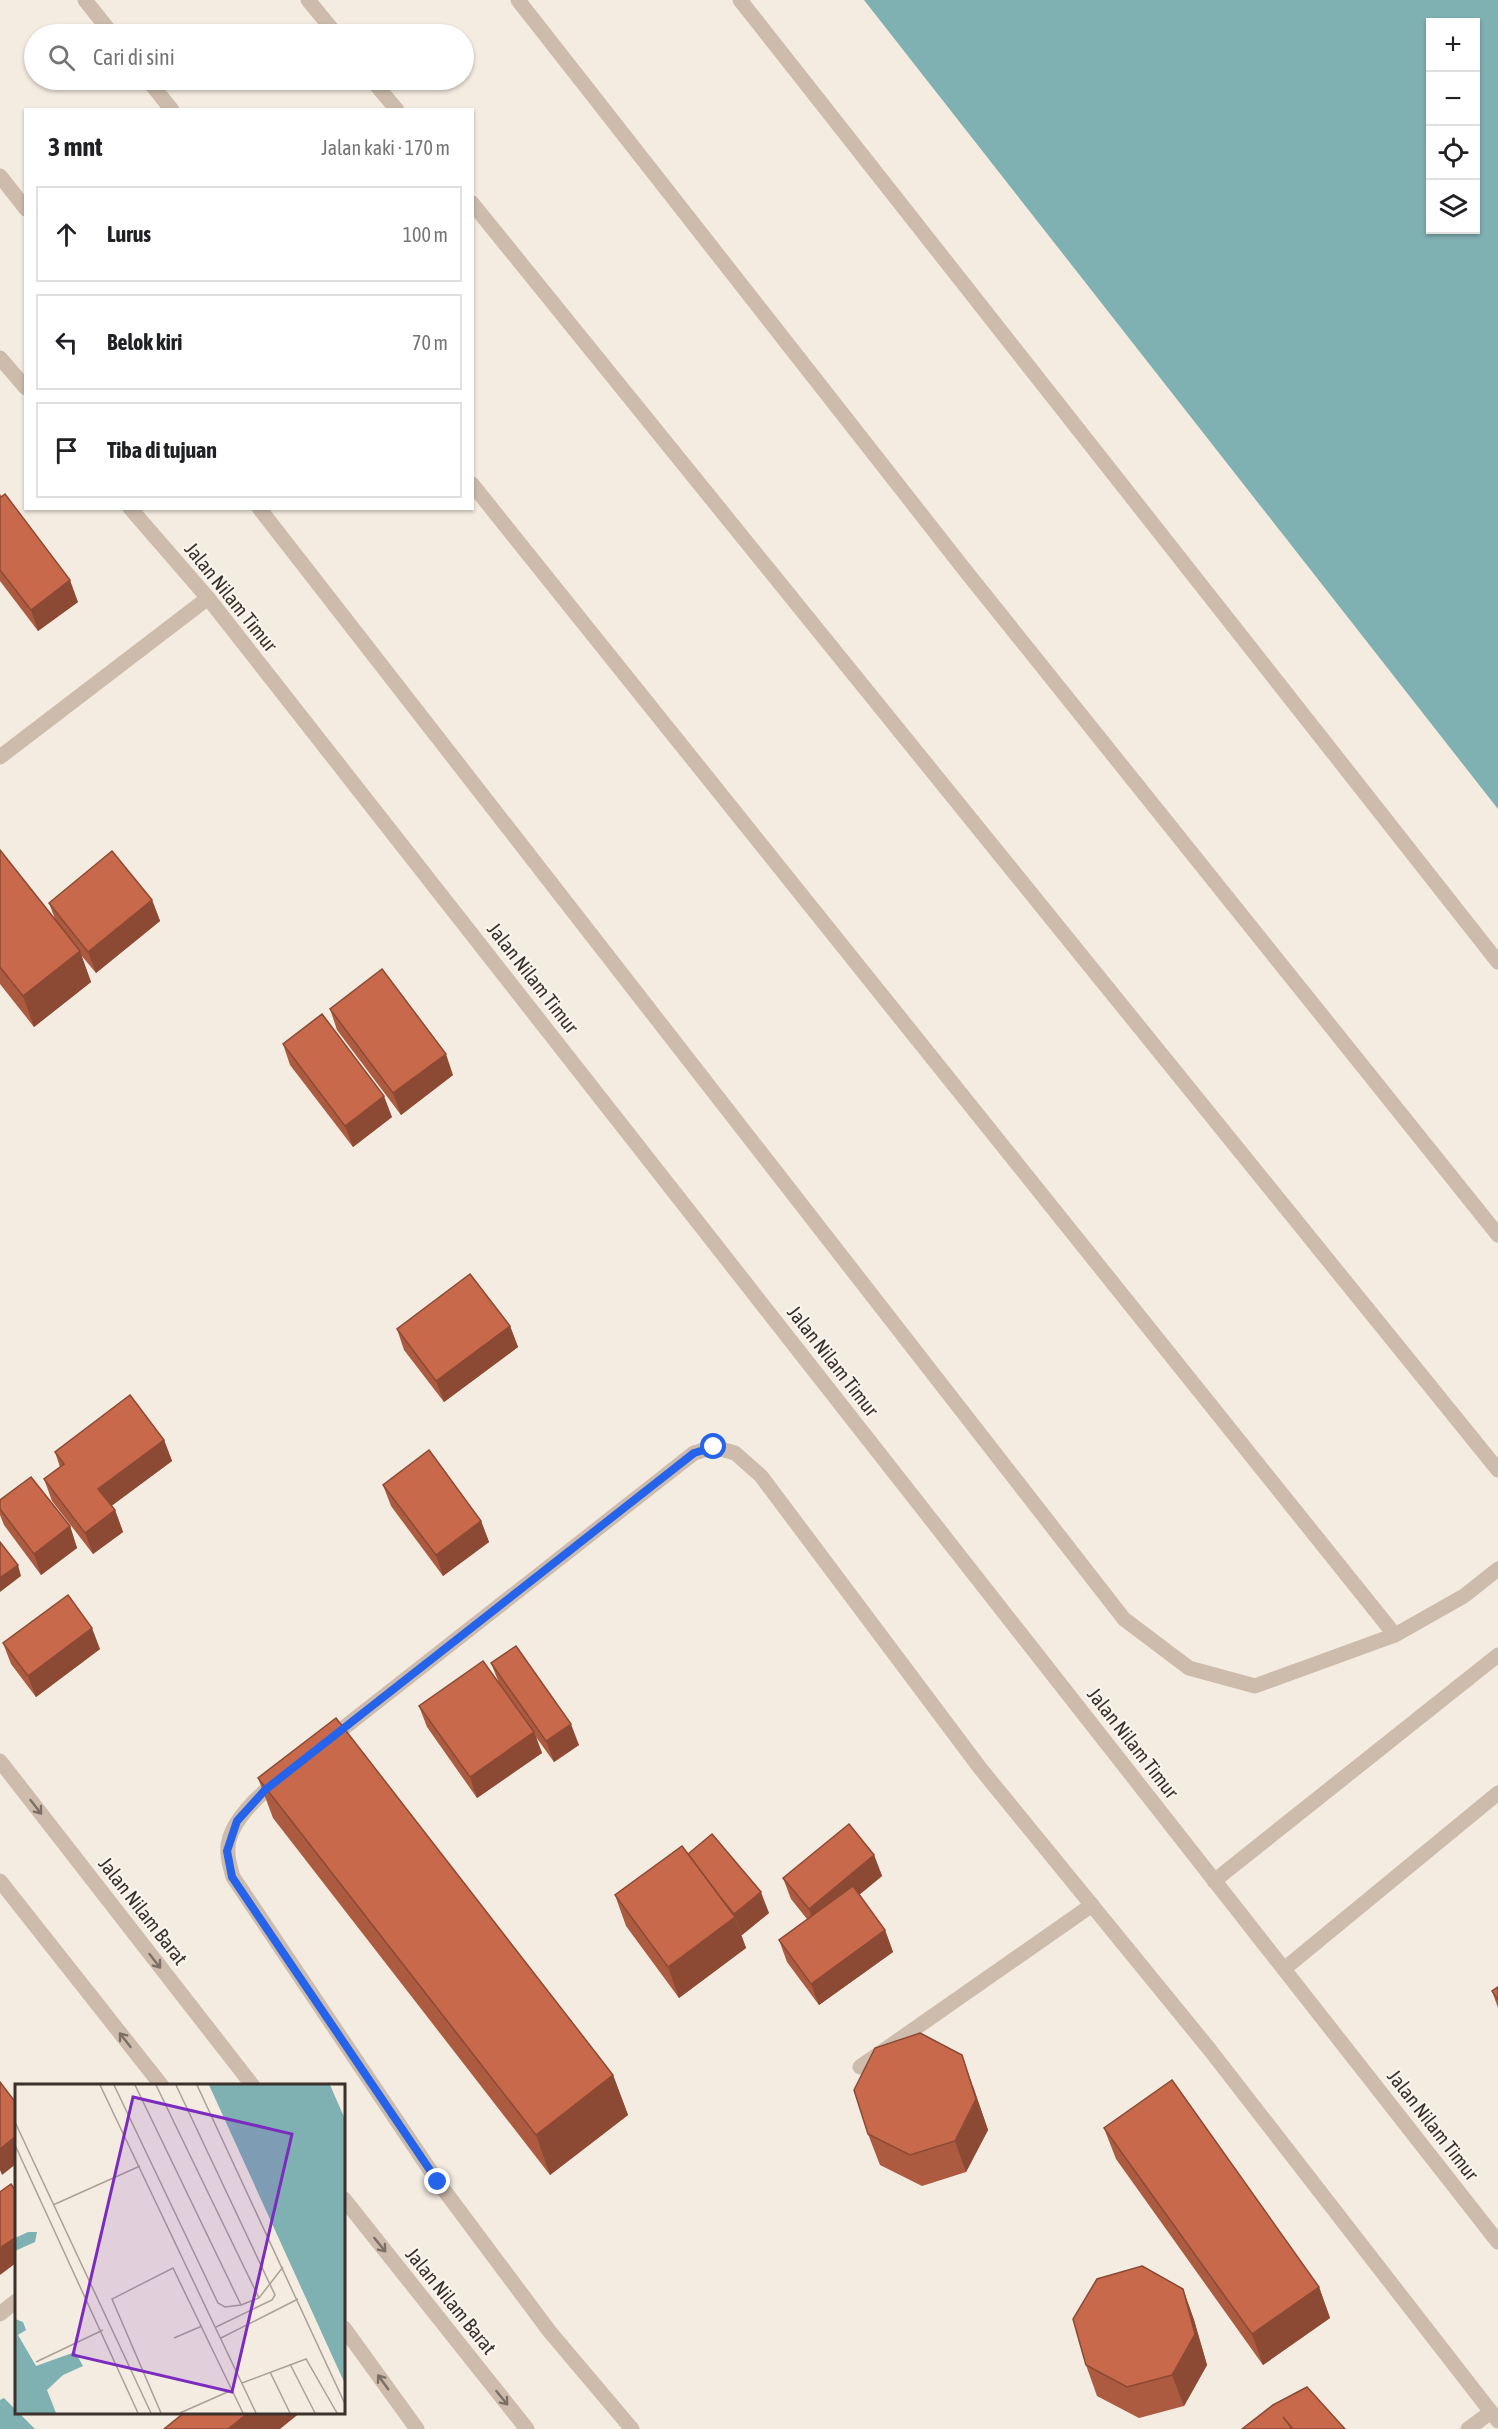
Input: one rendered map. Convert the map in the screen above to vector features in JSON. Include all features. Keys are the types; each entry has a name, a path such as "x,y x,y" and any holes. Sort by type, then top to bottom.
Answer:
{"lane":[{"path":"85,0 104,24"},
{"path":"308,0 328,24"},
{"path":"518,0 968,574 1498,1235"},
{"path":"740,0 1498,962"},
{"path":"156,90 170,108"},
{"path":"380,90 395,108"},
{"path":"0,176 24,206"},
{"path":"474,205 1498,1470"},
{"path":"0,358 24,386"},
{"path":"474,486 1395,1635"},
{"name":"Jalan Nilam Timur","path":"132,510 208,598 1498,2242"},
{"path":"261,510 1124,1619 1189,1668 1255,1686 1395,1635 1464,1596 1498,1569"},
{"path":"0,757 208,598"},
{"path":"311,1754 694,1453 714,1447 735,1454 761,1476 980,1768 1210,2050 1494,2416 1468,2429"},
{"path":"1214,1881 1498,1655"},
{"name":"Jalan Nilam Barat","path":"0,1761 252,2084"},
{"path":"293,1768 265,1790 237,1821 227,1851 232,1877 438,2182 550,2332 632,2429"},
{"path":"1284,1969 1498,1793"},
{"path":"0,1881 161,2084"},
{"path":"860,2067 1092,1905"},
{"name":"Jalan Nilam Barat","path":"345,2200 527,2429"},
{"path":"0,2314 15,2302"},
{"path":"345,2329 417,2429"}],"water":[{"path":"864,0 1498,0 1498,809"},
{"path":"4,2398 15,2409 15,2414 20,2414 35,2429 0,2429 0,2400"}],"building":[{"path":"5,494 70,580 31,610 0,570 0,498"},
{"path":"0,850 80,951 23,996 0,967"},
{"path":"112,851 152,900 88,952 49,903"},
{"path":"382,969 446,1054 393,1093 330,1009"},
{"path":"322,1014 384,1096 345,1126 283,1044"},
{"path":"470,1274 510,1326 436,1381 397,1329"},
{"path":"130,1395 164,1440 98,1489 115,1510 85,1533 44,1479 64,1464 55,1452"},
{"path":"429,1450 481,1521 436,1555 383,1485"},
{"path":"31,1477 70,1526 34,1554 0,1509 0,1500"},
{"path":"0,1542 18,1565 0,1578"},
{"path":"68,1595 92,1628 28,1676 3,1643"},
{"path":"516,1646 571,1724 546,1741 491,1663"},
{"path":"483,1661 534,1732 470,1777 419,1706"},
{"path":"336,1718 613,2075 536,2135 258,1778"},
{"path":"849,1824 874,1855 809,1909 783,1878"},
{"path":"712,1834 761,1892 734,1914 688,1854"},
{"path":"682,1846 735,1917 668,1967 615,1895"},
{"path":"853,1886 885,1930 811,1984 779,1940"},
{"path":"1498,1987 1498,2000 1492,1991"},
{"path":"920,2033 962,2055 976,2099 955,2141 910,2155 868,2134 854,2090 875,2048"},
{"path":"1172,2080 1319,2287 1252,2334 1104,2128"},
{"path":"0,2082 15,2102 15,2137 0,2149"},
{"path":"11,2184 15,2190 15,2238 0,2248 0,2192"},
{"path":"1142,2266 1183,2289 1195,2334 1172,2375 1127,2387 1086,2365 1073,2319 1097,2279"},
{"path":"1307,2387 1345,2429 1293,2429 1283,2417 1292,2429 1242,2429 1273,2405"},
{"path":"183,2414 247,2414 228,2429 164,2429"}],"route":[{"path":"438,2182 232,1877 227,1851 237,1821 265,1790 694,1453 714,1447"}]}
